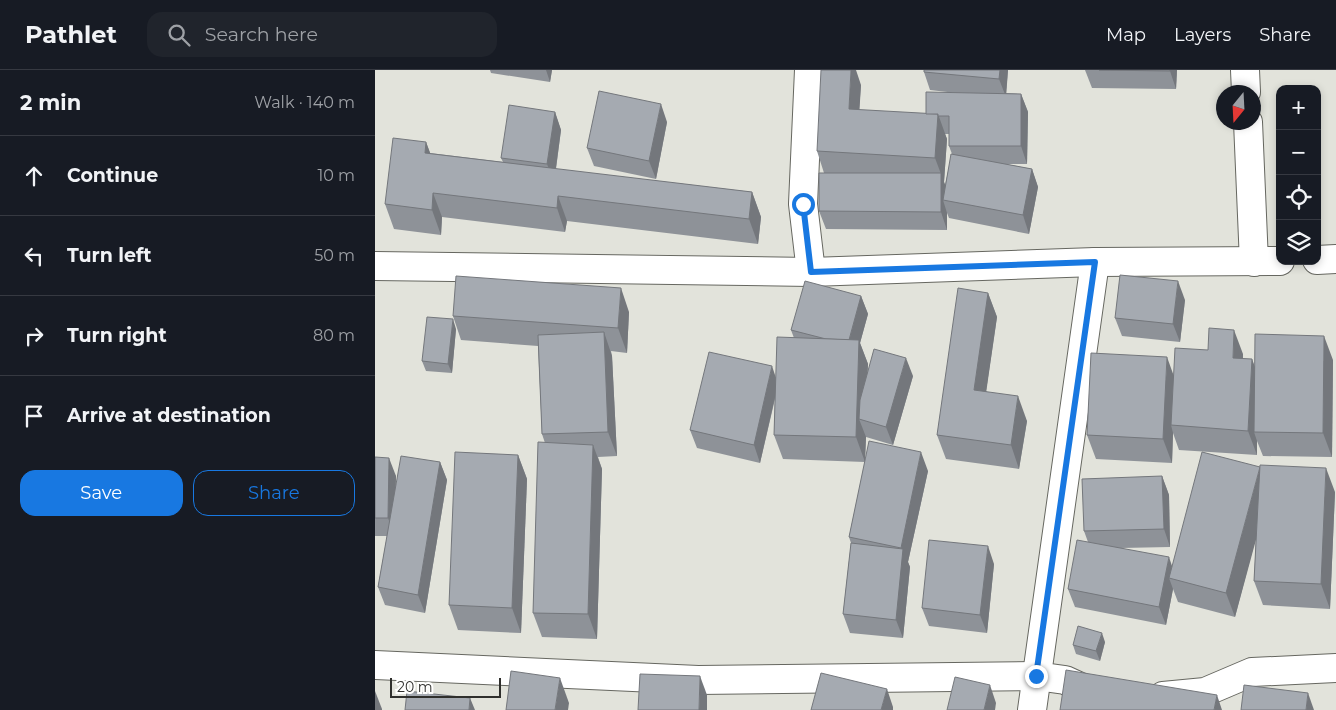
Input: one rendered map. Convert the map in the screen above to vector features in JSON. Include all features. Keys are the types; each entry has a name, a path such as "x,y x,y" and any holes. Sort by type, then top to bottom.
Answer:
{"street":[{"path":"809,70 803,204 811,272"},
{"path":"1245,70 1246,85"},
{"path":"375,266 811,272 1095,262 1267,262 1249,130"},
{"path":"1321,260 1336,259"},
{"path":"1032,710 1095,262"},
{"path":"375,665 698,680 1036,676 1065,680 1093,700 1205,692 1253,672 1336,668"}],"building":[{"path":"821,70 851,70 849,109 938,114 935,158 817,151"},
{"path":"924,70 1000,70 999,79 924,72"},
{"path":"1099,70 1170,70 1170,71"},
{"path":"599,91 661,104 649,161 587,148"},
{"path":"926,92 1021,94 1021,146 949,146 949,116 926,114"},
{"path":"509,105 555,112 547,164 501,158"},
{"path":"393,138 426,142 425,153 752,192 749,219 558,196 557,208 433,193 432,210 385,204"},
{"path":"951,154 1032,169 1023,215 943,200"},
{"path":"819,173 941,173 941,212 819,211"},
{"path":"1120,275 1178,281 1173,324 1115,318"},
{"path":"456,276 621,288 618,328 453,316"},
{"path":"805,281 861,296 849,340 826,339 791,330"},
{"path":"958,288 988,293 974,390 1018,396 1011,445 937,435"},
{"path":"427,317 453,319 448,364 422,361"},
{"path":"1209,328 1234,330 1233,358 1252,359 1248,431 1171,425 1175,348 1208,350"},
{"path":"604,332 608,432 542,434 538,335"},
{"path":"1255,334 1324,336 1323,433 1254,432"},
{"path":"777,337 859,340 856,437 774,435"},
{"path":"874,349 906,358 886,427 859,419 860,400"},
{"path":"709,352 772,366 754,445 690,430"},
{"path":"1091,353 1167,357 1163,439 1087,435"},
{"path":"869,441 921,452 901,548 849,537"},
{"path":"538,442 593,445 588,614 533,613"},
{"path":"455,452 518,455 512,608 449,605"},
{"path":"1202,452 1260,467 1226,593 1169,578"},
{"path":"401,456 440,462 418,595 378,587"},
{"path":"375,457 389,458 388,518 375,518"},
{"path":"1260,465 1326,468 1321,584 1254,581"},
{"path":"1162,476 1164,529 1084,531 1082,479"},
{"path":"929,540 988,546 980,615 922,608"},
{"path":"1077,540 1169,557 1159,607 1068,589"},
{"path":"851,543 903,549 896,620 843,614"},
{"path":"1078,626 1102,633 1096,651 1073,645"},
{"path":"1066,670 1217,695 1214,710 1060,710"},
{"path":"511,671 560,678 555,710 506,710"},
{"path":"821,673 887,689 881,710 811,710"},
{"path":"640,674 700,676 699,710 638,710"},
{"path":"955,677 990,685 984,710 947,710"},
{"path":"1244,685 1308,693 1306,710 1241,710"},
{"path":"407,691 470,698 469,710 405,710"}],"route":[{"path":"803,204 811,272 1095,262 1036,676"}]}
